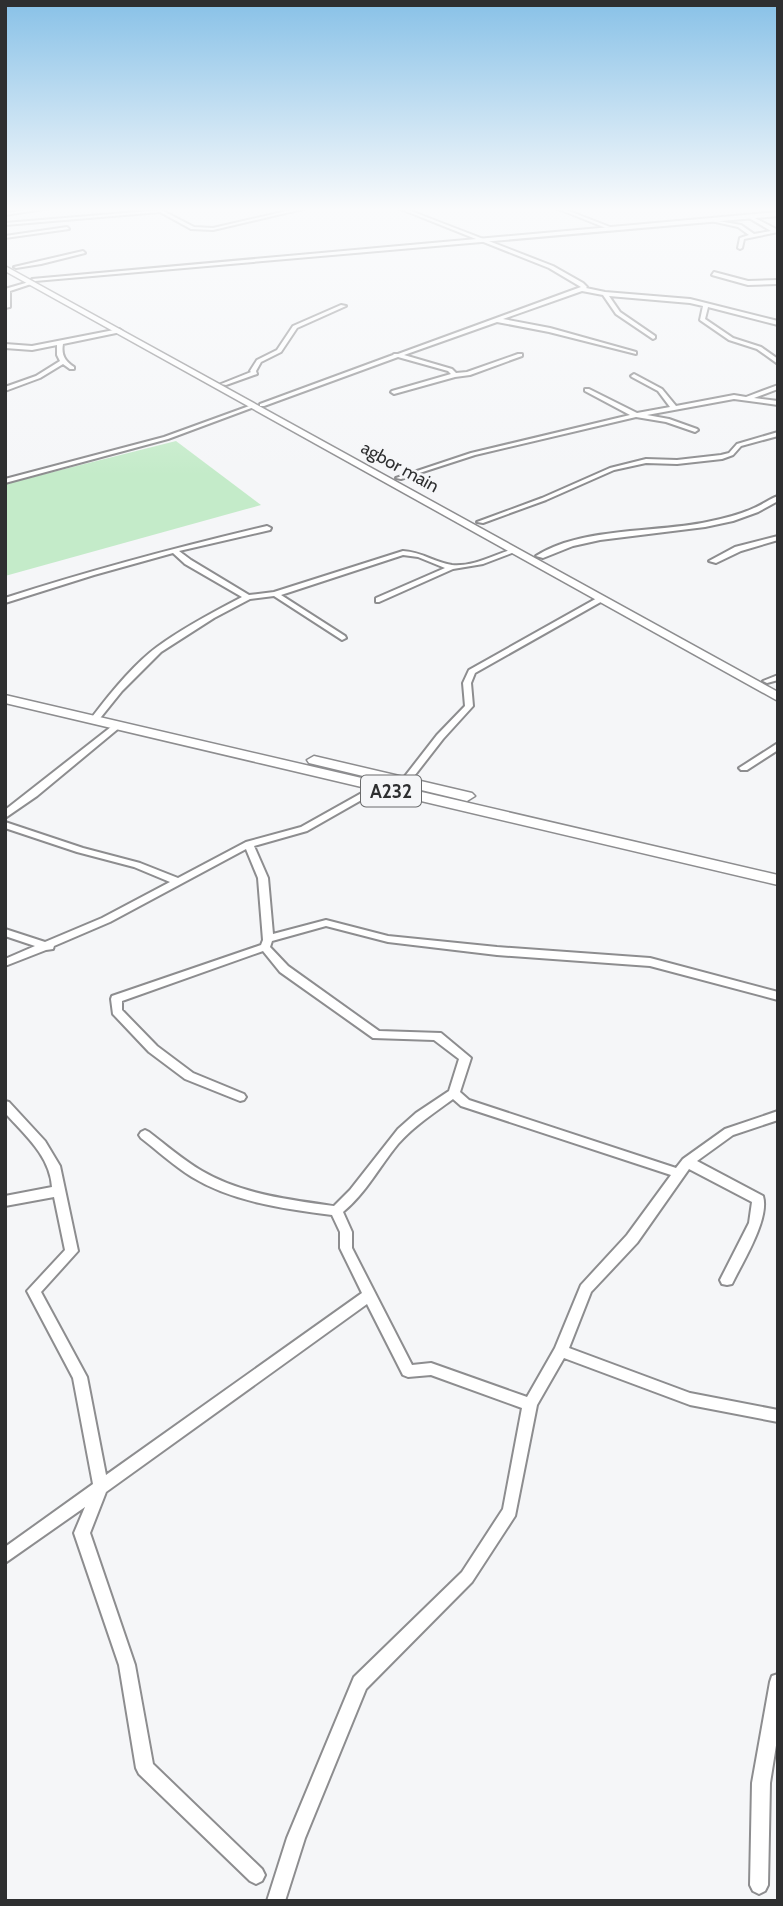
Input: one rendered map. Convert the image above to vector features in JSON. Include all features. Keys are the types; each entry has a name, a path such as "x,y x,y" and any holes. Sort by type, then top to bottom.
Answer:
{"highway":[{"name":"A232","path":"5,689 98,716 116,726 778,880"},
{"name":"A232","path":"5,699 98,716 405,782 778,868"}],"main road":[{"name":"agbor main","path":"62,297 224,384 513,551 778,697"},
{"name":"agbor main","path":"78,306 119,331 772,679 778,687"}],"street":[{"path":"5,481 158,441 560,297"},
{"path":"607,297 618,313 653,337"},
{"path":"641,297 690,301 778,323"},
{"path":"224,384 255,373 253,371 259,361 279,351 295,327 343,306"},
{"path":"706,306 702,319 710,326 731,339 759,348 778,362"},
{"path":"495,320 550,330 634,353"},
{"path":"5,346 33,348 119,331"},
{"path":"60,343 58,350 63,362 72,368"},
{"path":"396,355 450,370 455,376"},
{"path":"394,391 468,374 520,355"},
{"path":"5,388 38,377 63,362"},
{"path":"634,376 660,390 674,408"},
{"path":"747,398 778,387"},
{"path":"587,390 636,415 667,420 695,430"},
{"path":"399,478 473,454 636,415 734,397 778,403"},
{"path":"481,522 544,499 612,469 646,461 677,462 722,457 730,454 739,445 778,433"},
{"path":"540,556 575,543 661,532 726,519 778,498"},
{"path":"769,503 778,509"},
{"path":"5,601 91,573 267,528"},
{"path":"713,561 738,549 778,538"},
{"path":"174,550 188,562 248,597"},
{"path":"379,600 450,568 492,560 513,551"},
{"path":"98,716 119,688 158,650 248,597 275,594 403,553 424,556 450,568"},
{"path":"275,594 342,638"},
{"path":"405,782 440,737 469,706 467,683 472,672 602,599"},
{"path":"5,815 116,726"},
{"path":"744,768 778,746"},
{"path":"5,963 49,947 249,845 304,829 376,788"},
{"path":"5,825 136,865 180,882"},
{"path":"249,845 263,878 266,943 284,970 377,1035 438,1036 465,1058 454,1093 402,1131 353,1196 336,1211"},
{"path":"240,1097 189,1076 153,1049 117,1011 116,999 326,923 388,939 497,951 650,962 778,996"},
{"path":"5,932 49,947"},
{"path":"454,1093 466,1103 683,1167 759,1200 755,1223 727,1280"},
{"path":"5,1105 51,1158 60,1176 59,1191 72,1251 34,1291 80,1377 101,1487 82,1533 127,1665 145,1768 256,1875"},
{"path":"276,1901 296,1838 360,1684 467,1577 510,1511 530,1404 561,1351 586,1289 632,1239 683,1167 729,1132 778,1115"},
{"path":"145,1135 199,1176 238,1191 336,1211"},
{"path":"5,1201 59,1191"},
{"path":"336,1211 346,1232 346,1248 408,1371 431,1369 530,1404"},
{"path":"5,1556 368,1296"},
{"path":"561,1351 690,1399 778,1416"},
{"path":"759,1885 761,1783 778,1682"}],"green space":[{"path":"176,441 261,505 5,576 5,484"}]}
